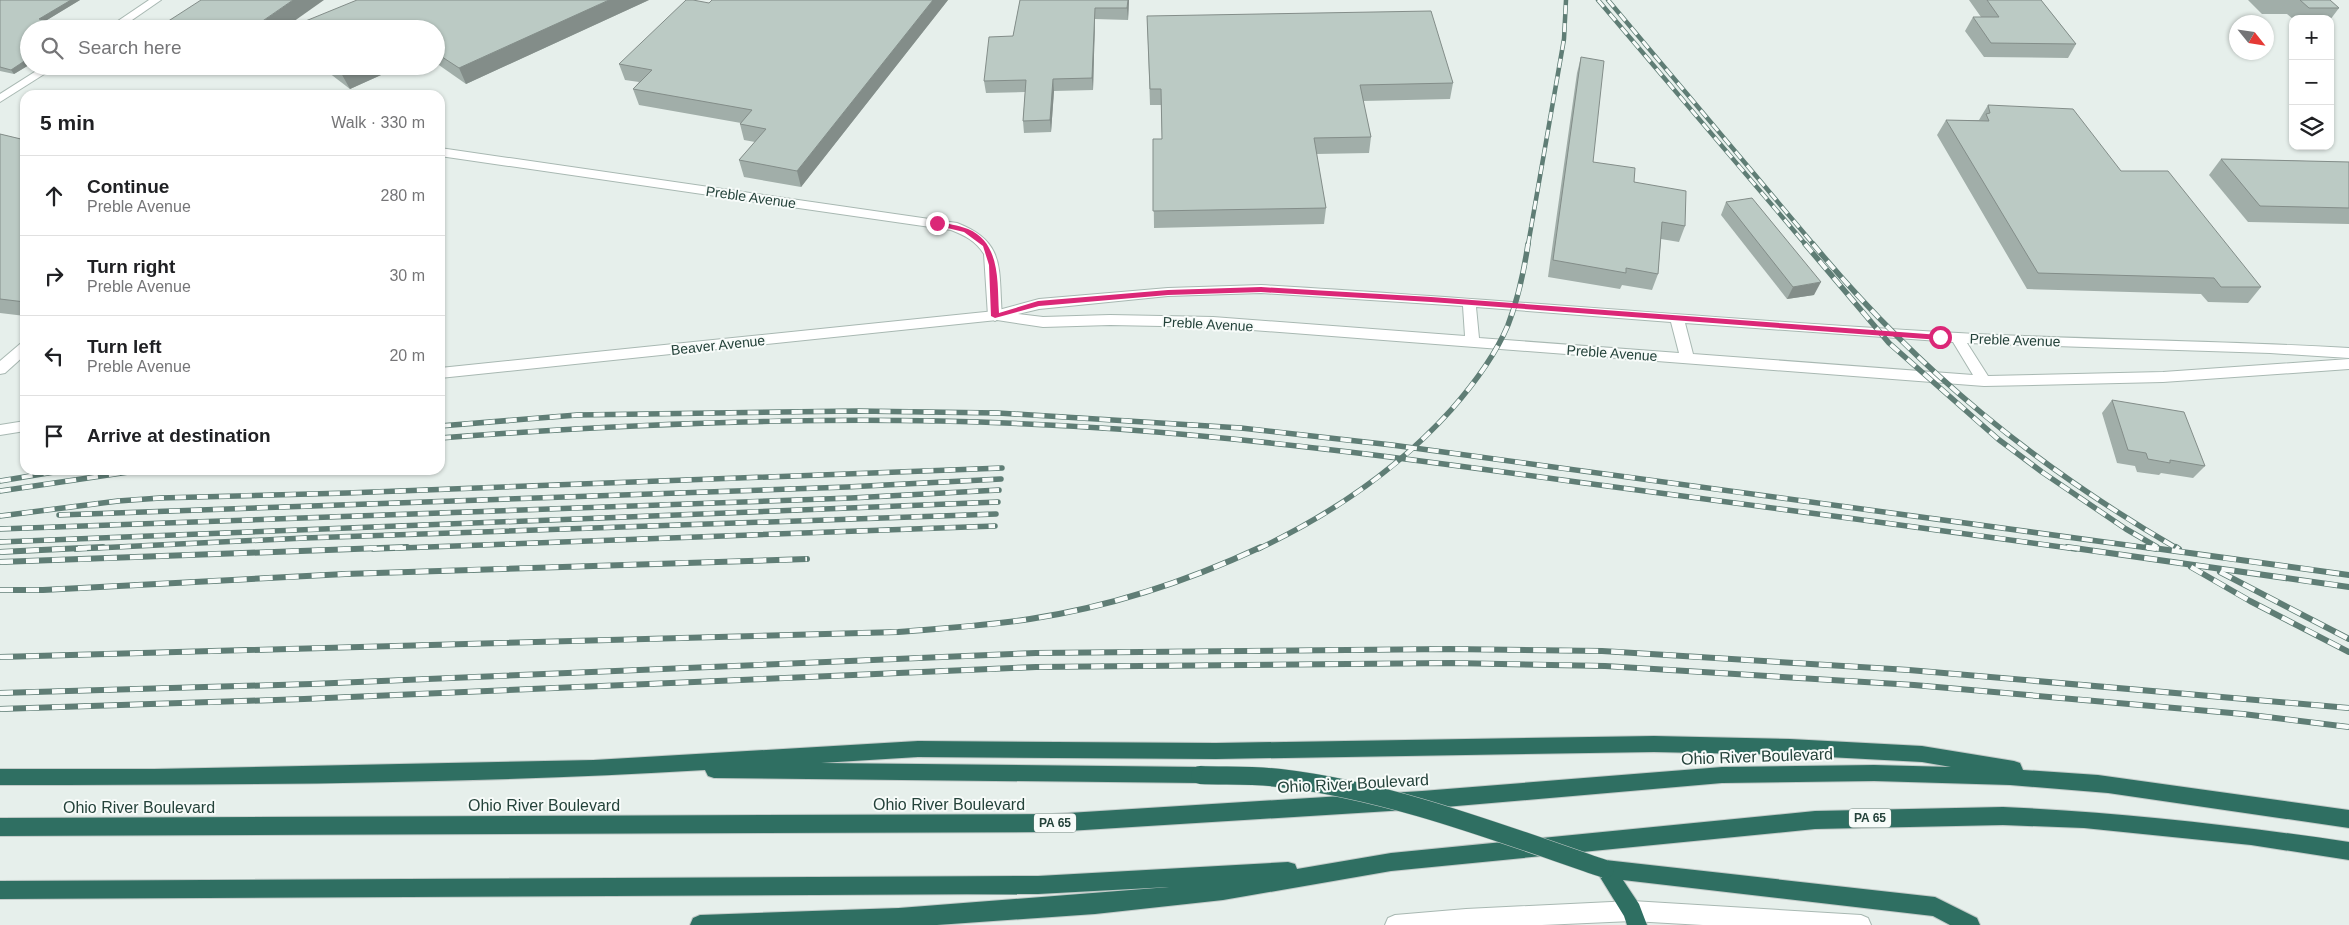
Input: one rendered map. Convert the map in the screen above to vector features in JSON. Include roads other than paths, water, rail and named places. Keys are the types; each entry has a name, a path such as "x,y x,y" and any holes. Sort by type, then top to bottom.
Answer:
{"highway":[{"path":"594,768 918,749 1216,751 1654,744 1790,747 1922,754 2107,784"},
{"path":"0,777 163,777 594,768 1200,776 1289,779 1363,792 1458,819 1605,869 1935,908 1970,925"},
{"name":"Ohio River Boulevard","path":"0,827 1052,823 1422,800 1722,775 1874,773 1991,776 2107,784"},
{"name":"PA 65","path":"2107,784 2349,819"},
{"name":"PA 65","path":"0,890 675,885 852,888 1038,885 1231,876 1815,820 1963,816 2084,818 2251,836 2349,851"},
{"path":"700,925 898,918 1095,904 1223,891 1392,862"},
{"path":"1605,869 1618,888 1634,918"}],"street":[{"path":"125,20 156,0"},
{"path":"2,97 37,75"},
{"path":"2,97 20,95"},
{"name":"Preble Avenue","path":"445,153 953,226 976,237 986,245 990,254 995,316"},
{"name":"Preble Avenue","path":"995,316 1038,304 1168,292 1261,289 1469,302 1957,338 2270,348 2349,353"},
{"path":"1469,302 1472,342"},
{"name":"Preble Avenue","path":"995,316 1043,322 1110,320 1213,322 1984,381 2163,377 2349,364"},
{"name":"Beaver Avenue","path":"445,372 995,316"},
{"path":"1676,318 1687,358"},
{"path":"1957,338 1984,381"},
{"path":"0,369 20,351"},
{"path":"0,430 20,427"},
{"path":"1395,925 1466,919 1634,918 1850,924"}],"railway":[{"path":"1528,245 1564,39 1566,0"},
{"path":"1598,0 1806,245"},
{"path":"1608,0 1814,245"},
{"path":"1413,448 1451,410 1483,370 1497,348 1512,315 1518,295 1528,244"},
{"path":"1805,244 1889,343 1998,439 2042,472 2126,529 2157,547"},
{"path":"1813,244 1894,333 1982,413 2028,450 2076,484 2126,518 2178,549"},
{"path":"445,426 577,415 857,411 998,413 1241,428 1413,448"},
{"path":"445,438 694,423 863,420 948,421 1117,429 1290,445 1401,458"},
{"path":"1401,458 1413,448"},
{"path":"1413,448 2156,549"},
{"path":"1258,549 1312,521 1362,489 1401,458"},
{"path":"1401,458 2076,549"},
{"path":"0,516 118,501 160,498 347,493 1002,468"},
{"path":"0,481 36,475"},
{"path":"0,491 108,475"},
{"path":"59,515 847,487 1001,479"},
{"path":"0,529 851,498 999,490"},
{"path":"0,542 998,502"},
{"path":"76,549 305,538 996,514"},
{"path":"373,549 995,526"},
{"path":"0,552 103,547"},
{"path":"0,562 407,547"},
{"path":"0,657 898,632 964,627 1060,614 1119,600 1177,582 1261,547"},
{"path":"2067,547 2349,587"},
{"path":"2146,547 2349,575"},
{"path":"0,590 43,590 345,574 807,559"},
{"path":"2191,567 2250,601 2349,652"},
{"path":"2220,572 2349,639"},
{"path":"0,693 311,684 1036,653 1450,649 1602,651 1909,670 2349,708"},
{"path":"0,709 304,699 1036,667 1452,663 1605,666 1914,685 2243,714 2349,727"}]}
